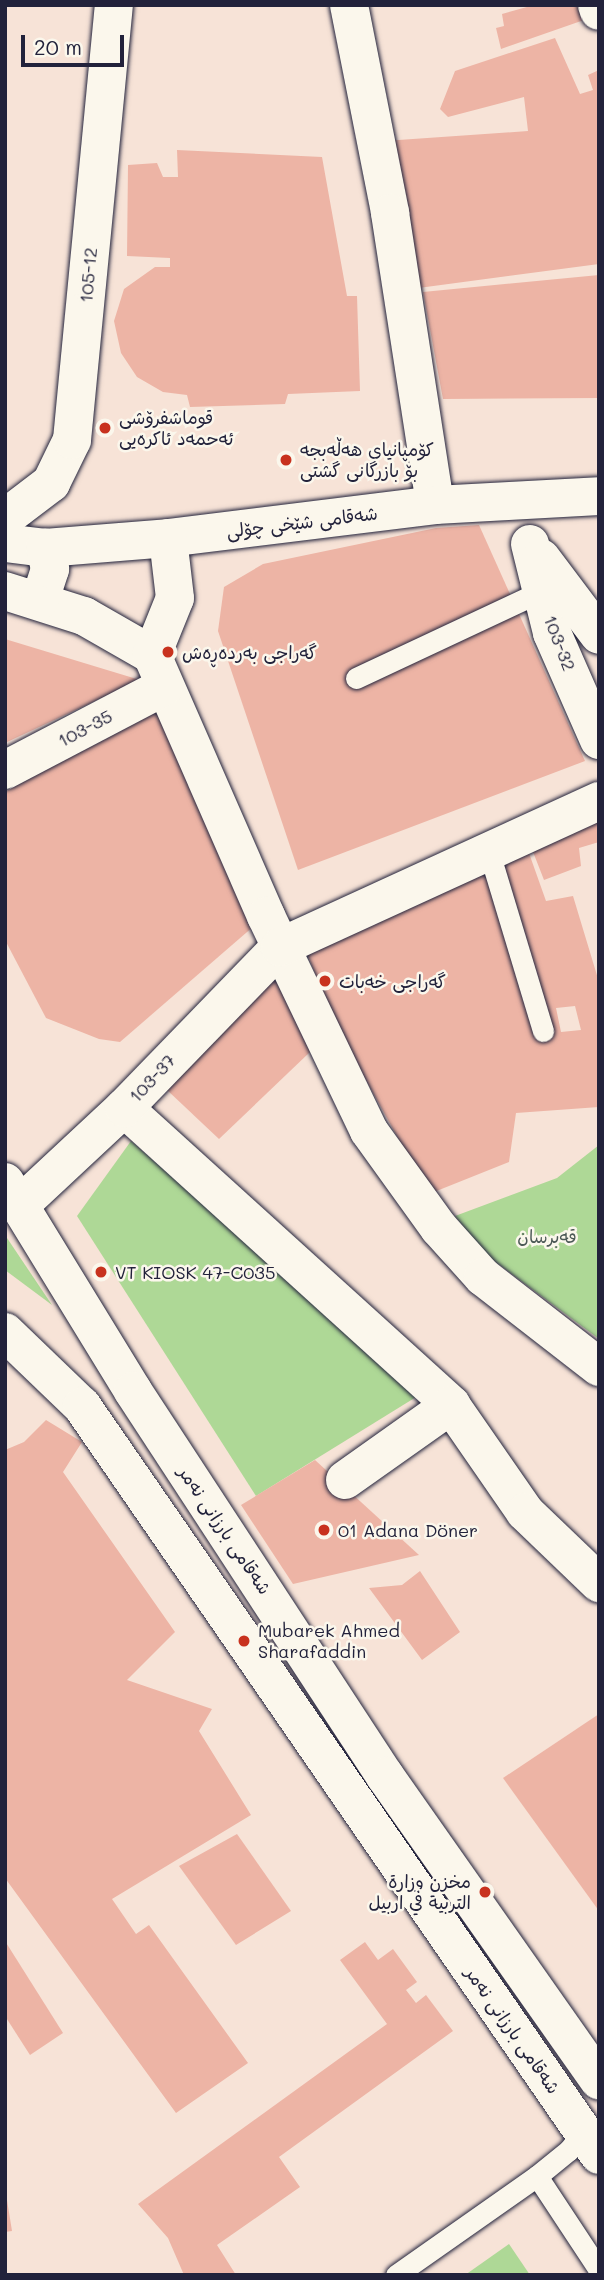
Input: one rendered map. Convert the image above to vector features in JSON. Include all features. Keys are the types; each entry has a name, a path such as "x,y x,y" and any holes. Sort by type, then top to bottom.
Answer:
{"street":[{"name":"105-12","path":"5,518 51,483 72,440 114,5"},
{"path":"349,5 390,212 435,505"},
{"path":"597,5 599,11"},
{"name":"شەقامی شێخی چۆلی","path":"5,543 45,548 168,538 435,505 599,496"},
{"name":"103-32","path":"499,501 530,544 551,587 599,635"},
{"path":"158,671 175,598 168,538"},
{"path":"45,548 50,569 23,596 106,626 158,671 280,947 369,1131 439,1228 483,1278 599,1367"},
{"name":"103-32","path":"551,587 552,633 599,740"},
{"name":"103-35","path":"5,770 158,671"},
{"path":"280,947 599,801"},
{"name":"103-37","path":"13,1193 124,1108 280,947"},
{"path":"124,1108 451,1405 525,1512 599,1583"},
{"name":"شەقامی بارزانی نەمر","path":"13,1193 133,1391 385,1776 599,2080"},
{"name":"شەقامی بارزانی نەمر","path":"5,1332 82,1406 591,2143"},
{"path":"345,1480 451,1405"}],"lane":[{"path":"356,678 551,587"},
{"path":"489,852 543,1031"},
{"path":"396,2275 537,2176 569,2150 591,2143"},
{"path":"537,2176 599,2270"}],"green space":[{"path":"131,1141 421,1394 256,1496 77,1216"},
{"name":"قەبرسان","path":"599,1145 599,1339 485,1254 455,1216 557,1178"},
{"path":"5,1235 52,1305 5,1270"},
{"path":"509,2244 530,2275 465,2275"}],"building":[{"path":"534,5 580,5 584,20 501,49 496,28 504,26 502,14"},
{"path":"555,38 580,94 593,90 588,75 599,70 599,264 411,289 384,141 528,131 524,97 448,117 440,109 455,71"},
{"path":"177,150 322,157 347,296 357,296 360,391 288,394 285,404 190,407 187,395 163,392 137,377 121,353 114,321 124,289 155,267 170,267 170,258 127,256 128,165 157,163 163,177 178,177"},
{"path":"599,275 599,398 443,399 423,292"},
{"path":"479,525 585,761 298,870 218,631 224,587 263,564 436,528"},
{"path":"5,639 140,680 5,743"},
{"path":"155,707 254,926 120,1042 99,1039 46,1018 5,940 5,792"},
{"path":"599,810 599,842 579,848 581,866 544,880 528,839"},
{"path":"524,839 546,901 573,896 599,982 599,1107 516,1113 509,1162 429,1194 341,1035 302,942","holes":["575,1006 581,1030 561,1032 556,1008"]},
{"path":"274,972 310,1052 219,1139 167,1090"},
{"path":"46,1420 82,1442 63,1472 175,1632 127,1680 212,1709 199,1731 251,1815 112,1899 136,1934 149,1925 248,2063 176,2113 5,1878 5,1450 24,1442"},
{"name":"01 Adana Döner","path":"315,1460 419,1555 293,1584 241,1505"},
{"path":"420,1571 460,1632 422,1660 369,1588 402,1585"},
{"path":"599,1714 599,1911 503,1778"},
{"path":"237,1834 291,1911 236,1945 179,1866"},
{"path":"5,1941 63,2033 30,2055 5,2016"},
{"path":"365,1942 378,1960 393,1949 417,1982 406,1990 416,2003 426,1995 453,2031 279,2157 300,2187 217,2245 236,2275 184,2275 168,2238 138,2204 387,2024 340,1960"},
{"path":"5,2200 12,2231 5,2232"}],"place":[{"name":"قوماشفرۆشی ئەحمەد ئاکرەیی","path":"105,428"},
{"name":"کۆمپانیای هەڵەبجە بۆ بازرگانی گشتی","path":"286,460"},
{"name":"گەراجی بەردەڕەش","path":"168,652"},
{"name":"گەراجی خەبات","path":"325,981"},
{"name":"VT KIOSK 47-C035","path":"101,1272"},
{"name":"01 Adana Döner","path":"324,1530"},
{"name":"Mubarek Ahmed Sharafaddin","path":"244,1641"},
{"name":"مخزن وزارة التربية في اربيل","path":"485,1892"}]}
